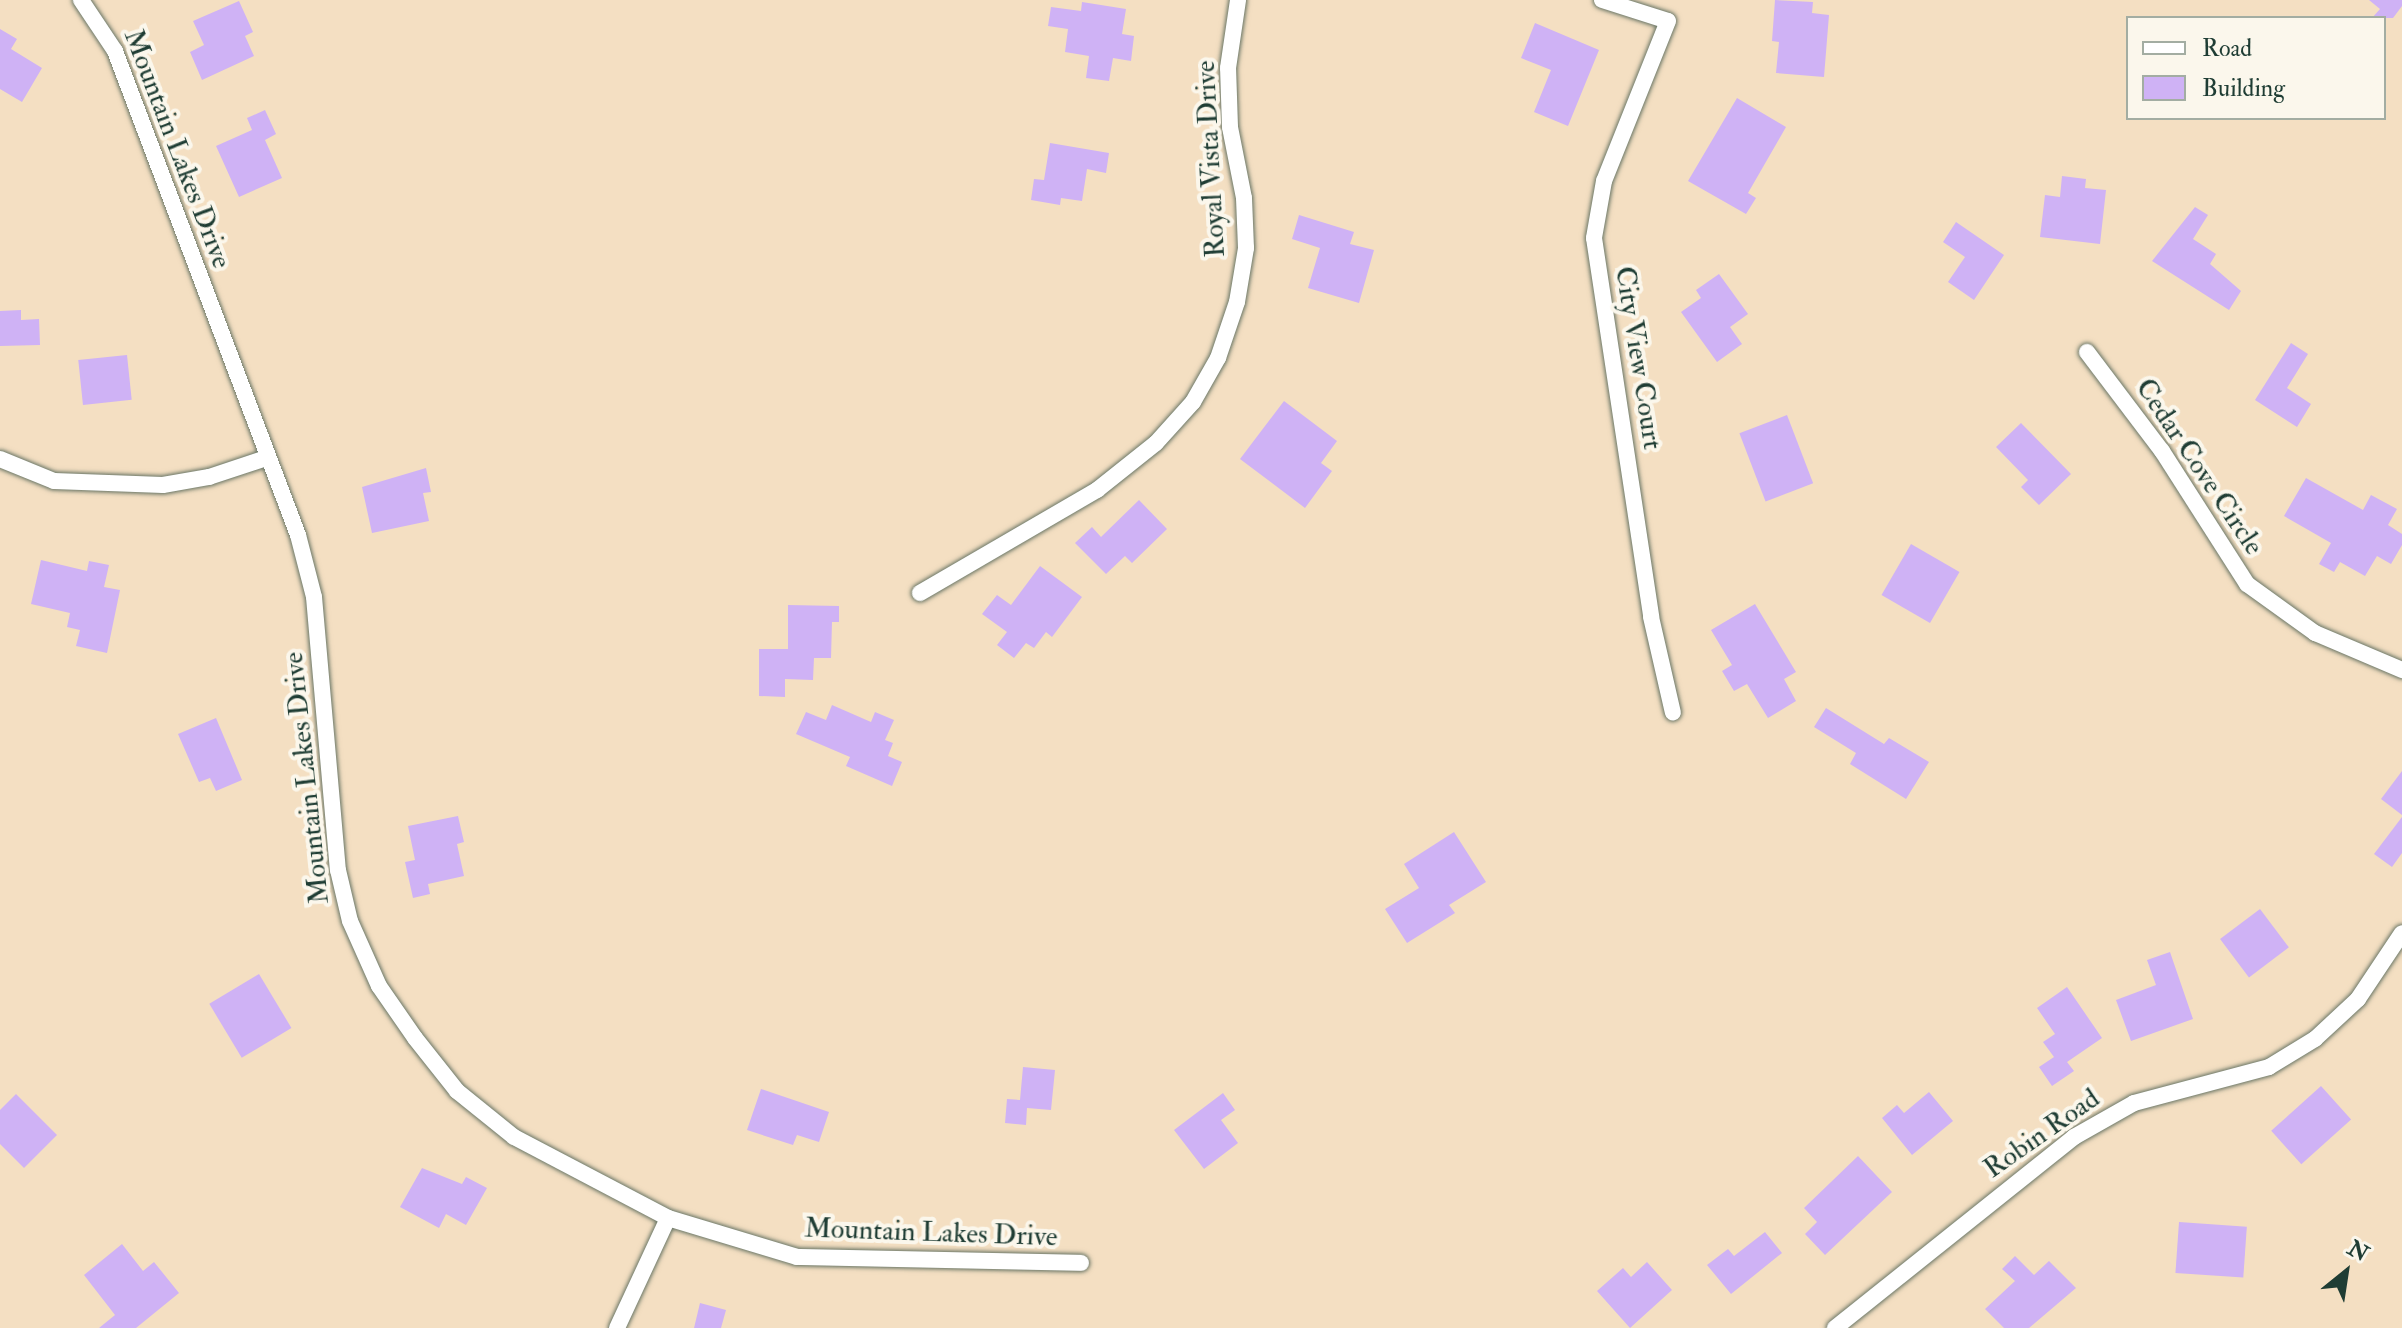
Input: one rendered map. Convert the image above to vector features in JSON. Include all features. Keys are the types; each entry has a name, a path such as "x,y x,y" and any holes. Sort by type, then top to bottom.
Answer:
{"street":[{"name":"Mountain Lakes Drive","path":"81,0 115,51 266,458 298,535 314,597 338,870 350,921 379,986 457,1091 514,1137 668,1218 797,1257 1081,1263"},
{"name":"Royal Vista Drive","path":"920,593 1097,490 1156,443 1193,402 1218,358 1237,302 1246,248 1229,83 1238,0"},
{"name":"City View Court","path":"1602,0 1668,21 1604,181 1594,238 1651,617 1673,713"},
{"name":"Cedar Cove Circle","path":"2087,352 2162,451 2247,584 2315,633 2402,670"},
{"path":"0,459 54,481 163,485 209,477 266,458"},
{"name":"Robin Road","path":"1835,1328 2074,1137 2134,1103 2269,1067 2315,1039 2358,999 2402,933"},
{"path":"617,1328 668,1218"}],"building":[{"path":"1775,0 1813,2 1812,13 1829,15 1824,77 1776,73 1779,42 1772,41"},
{"path":"2369,0 2402,0 2402,6 2393,18 2374,16 2380,9"},
{"path":"239,1 253,32 245,36 254,56 202,80 190,52 204,45 193,21"},
{"path":"1082,2 1126,9 1122,34 1134,36 1131,61 1113,58 1109,81 1086,78 1089,56 1065,52 1068,29 1048,26 1051,7 1081,11"},
{"path":"1535,23 1599,50 1568,126 1534,112 1551,70 1521,58"},
{"path":"0,29 17,39 11,49 42,68 22,102 0,89"},
{"path":"1737,98 1786,127 1748,193 1756,198 1746,214 1688,181"},
{"path":"265,110 276,134 265,140 282,178 239,197 216,146 252,130 247,118"},
{"path":"1050,143 1109,153 1106,173 1087,169 1082,201 1061,198 1060,205 1031,200 1034,179 1044,180"},
{"path":"2062,176 2086,179 2085,188 2106,190 2100,244 2040,237 2045,195 2060,197"},
{"path":"2195,207 2208,215 2193,239 2216,254 2210,264 2241,291 2229,310 2152,261"},
{"path":"1299,215 1354,232 1350,244 1374,250 1359,303 1308,288 1320,248 1292,239"},
{"path":"1956,222 2004,255 1974,300 1948,282 1965,257 1943,242"},
{"path":"1719,274 1748,314 1730,327 1742,344 1717,362 1681,312 1701,298 1696,290"},
{"path":"21,310 21,320 39,319 40,345 0,346 0,311"},
{"path":"2291,343 2308,354 2287,388 2311,404 2297,427 2255,400"},
{"path":"127,355 132,400 83,405 78,360"},
{"path":"1284,401 1337,441 1321,463 1332,471 1305,508 1240,459"},
{"path":"1787,415 1813,483 1766,501 1739,433"},
{"path":"2021,423 2071,474 2039,505 2021,487 2028,480 1996,447"},
{"path":"426,468 431,492 423,493 429,521 372,533 362,487"},
{"path":"2306,478 2363,510 2371,495 2397,509 2388,525 2402,534 2402,545 2391,564 2377,556 2365,576 2340,562 2334,572 2319,564 2331,543 2284,516"},
{"path":"1139,500 1167,529 1132,563 1125,556 1106,574 1075,543 1092,527 1101,537"},
{"path":"1911,544 1959,572 1930,623 1882,595"},
{"path":"41,560 87,571 89,561 109,565 104,587 120,590 107,653 76,646 80,630 67,627 70,613 31,604"},
{"path":"1040,566 1082,597 1052,637 1046,632 1034,648 1026,643 1014,658 997,645 1007,632 982,614 997,595 1011,605"},
{"path":"1755,604 1796,672 1784,679 1796,701 1768,718 1747,684 1734,691 1722,671 1732,665 1711,630"},
{"path":"788,605 839,606 839,622 832,622 831,658 814,658 813,680 785,679 785,697 759,696 759,649 788,649"},
{"path":"832,705 871,722 875,712 894,720 885,740 893,743 888,756 902,762 892,786 846,766 850,757 796,734 806,712 826,720"},
{"path":"1826,708 1884,744 1889,738 1929,762 1906,799 1850,764 1856,753 1814,727"},
{"path":"216,718 242,780 216,791 210,778 199,782 178,734"},
{"path":"2402,771 2402,815 2381,799"},
{"path":"458,816 464,842 457,844 464,876 428,884 430,894 413,898 405,862 415,860 408,826"},
{"path":"2402,817 2402,853 2392,867 2374,854"},
{"path":"1454,832 1486,882 1449,905 1455,913 1407,943 1385,909 1419,888 1404,864"},
{"path":"2260,909 2289,947 2249,977 2220,939"},
{"path":"2170,952 2193,1019 2131,1041 2116,1000 2156,985 2147,960"},
{"path":"259,974 291,1028 242,1058 209,1004"},
{"path":"2067,987 2102,1038 2067,1062 2074,1071 2052,1086 2039,1067 2054,1057 2043,1042 2055,1034 2037,1008"},
{"path":"1023,1067 1055,1070 1051,1110 1027,1108 1026,1125 1005,1123 1007,1099 1020,1100"},
{"path":"2321,1086 2351,1119 2301,1164 2271,1131"},
{"path":"761,1089 829,1112 819,1142 797,1135 793,1145 747,1130"},
{"path":"1929,1092 1953,1121 1912,1155 1882,1118 1897,1105 1904,1113"},
{"path":"1223,1093 1235,1110 1221,1120 1238,1143 1204,1169 1174,1130"},
{"path":"16,1094 57,1135 24,1168 0,1144 0,1110"},
{"path":"1858,1156 1892,1192 1825,1255 1805,1234 1817,1222 1804,1208"},
{"path":"422,1168 462,1184 466,1177 487,1188 466,1225 446,1214 439,1228 400,1207"},
{"path":"2179,1222 2247,1227 2243,1278 2175,1273"},
{"path":"1765,1232 1782,1253 1731,1294 1707,1265 1728,1249 1734,1256"},
{"path":"122,1244 143,1271 154,1262 179,1293 136,1328 99,1328 115,1315 84,1275"},
{"path":"2015,1256 2034,1275 2049,1261 2076,1288 2029,1328 2004,1328 1985,1309 2015,1281 2002,1269"},
{"path":"1647,1262 1672,1290 1630,1328 1597,1291 1623,1268 1631,1277"},
{"path":"700,1303 726,1310 721,1328 694,1328"}]}
